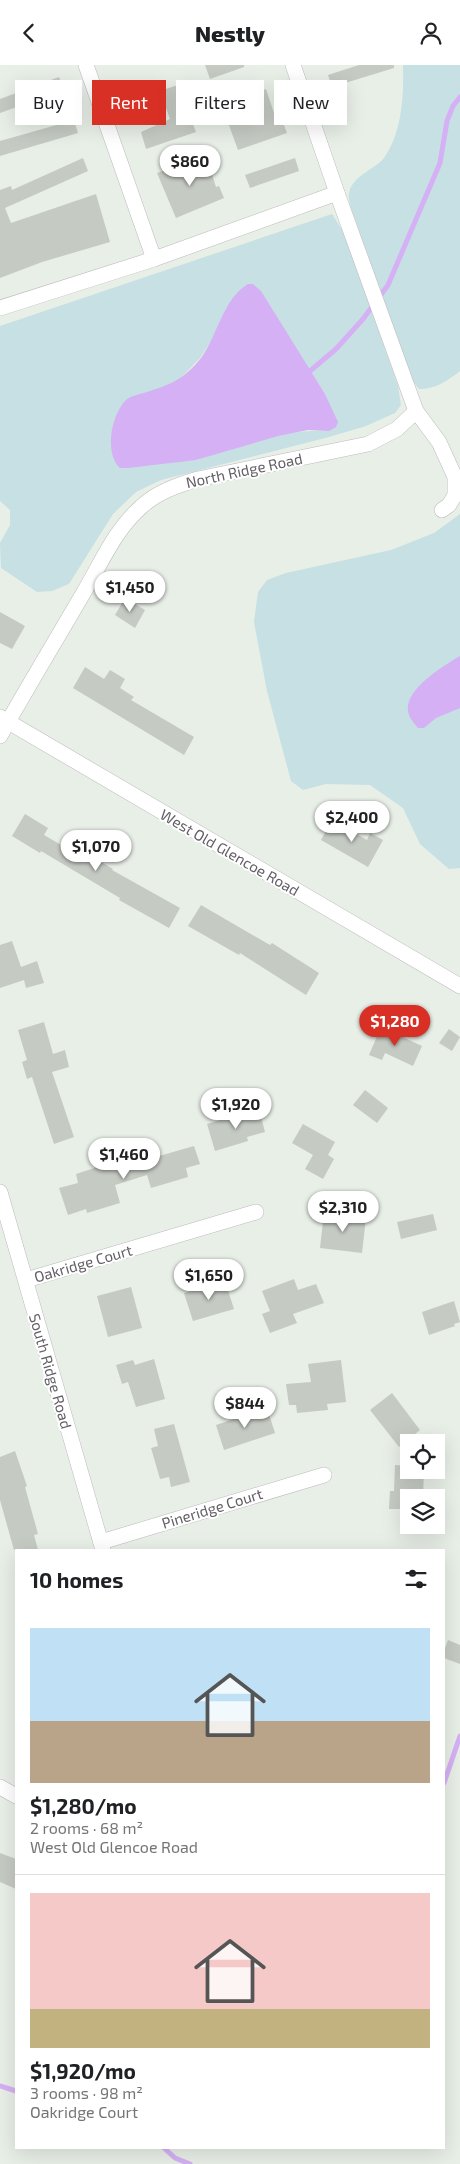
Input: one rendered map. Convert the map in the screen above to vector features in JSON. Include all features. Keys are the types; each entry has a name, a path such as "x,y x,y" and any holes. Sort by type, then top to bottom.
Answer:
{"street":[{"path":"86,65 154,259"},
{"path":"293,65 416,411 439,442 455,477 455,495 449,505 442,510"},
{"path":"0,308 154,259 337,193"},
{"name":"North Ridge Road","path":"4,719 95,574 110,544 124,523 142,506 174,486 198,479 368,444 397,429 416,411"},
{"path":"0,736 4,719"},
{"name":"West Old Glencoe Road","path":"4,719 460,986"},
{"name":"South Ridge Road","path":"0,1192 102,1546"},
{"name":"Oakridge Court","path":"26,1280 256,1212"},
{"name":"Pineridge Court","path":"102,1546 324,1475"},
{"path":"0,1787 15,1794"}],"shaded area":[{"path":"403,65 460,65 460,371 446,381 425,389 419,389 412,380 351,208 349,196 351,187 359,177 384,158 395,137 401,113"},
{"path":"332,214 344,233 398,386 401,405 395,413 366,426 161,480 136,492 113,514 69,584 52,591 37,592 1,568 0,543 10,525 10,510 0,501 0,326","holes":["226,308 310,371 325,394 329,431 295,432 278,435 196,460 127,399 176,383 200,358 214,337"]},
{"path":"248,284 253,284 261,291 325,394 338,422 336,427 329,431 308,430 278,436 196,460 120,468 112,453 111,434 116,415 121,407 130,397 171,383 189,371 207,349 232,299"},
{"path":"460,514 460,868 449,869 420,844 403,808 370,785 326,784 303,790 291,781 267,691 254,622 258,592 267,580 286,573 391,550 434,533"},
{"path":"460,656 460,708 436,718 424,728 418,728 408,711 412,695 426,679"}],"building":[{"path":"205,65 244,65 244,67 210,79"},
{"path":"359,65 394,65 394,68 347,82 347,80 330,80 328,75"},
{"path":"176,86 176,125 193,125 196,132 146,149 141,132 157,125 166,125 166,121 170,119 166,108 166,89"},
{"path":"266,89 274,113 274,125 284,125 287,133 238,150 229,125 264,125 264,90"},
{"path":"15,93 15,108 0,113 0,99"},
{"path":"56,125 76,125 78,133 0,156 0,141"},
{"path":"206,156 216,187 219,186 224,198 176,218 157,173"},
{"path":"83,158 88,171 5,208 11,223 96,194 110,242 42,262 0,278 0,190 11,186 12,190"},
{"path":"295,158 299,171 250,188 245,175"},
{"path":"125,598 145,610 135,628 115,615"},
{"path":"0,612 25,626 12,649 0,643"},
{"path":"85,667 104,679 110,670 125,679 120,688 134,697 131,700 194,737 184,755 73,688"},
{"path":"25,814 48,828 44,835 68,849 74,840 100,856 98,860 112,870 180,908 169,928 119,900 120,898 41,851 40,853 12,836"},
{"path":"332,820 367,840 370,833 383,840 368,867 321,840"},
{"path":"201,905 270,945 272,943 319,973 306,995 240,953 239,955 188,926"},
{"path":"12,941 21,967 37,961 44,983 26,988 24,980 0,988 0,945"},
{"path":"44,1022 53,1054 65,1050 69,1067 52,1072 74,1137 54,1144 32,1077 27,1079 22,1062 27,1060 18,1030"},
{"path":"381,1027 422,1046 413,1066 385,1053 382,1060 369,1055"},
{"path":"449,1029 460,1037 452,1051 439,1043"},
{"path":"365,1090 388,1108 377,1123 353,1105"},
{"path":"259,1109 265,1132 247,1137 248,1141 215,1151 207,1124"},
{"path":"303,1124 335,1142 328,1155 334,1159 323,1179 305,1169 313,1155 292,1143"},
{"path":"194,1146 200,1164 186,1168 188,1177 151,1188 147,1175 115,1185 120,1203 87,1213 86,1209 68,1215 59,1188 78,1183 76,1174 119,1160 121,1167"},
{"path":"324,1212 366,1218 362,1253 320,1248"},
{"path":"433,1214 437,1230 401,1239 397,1222"},
{"path":"294,1279 298,1290 316,1284 324,1303 293,1314 297,1323 270,1333 262,1314 270,1311 262,1291"},
{"path":"225,1281 234,1309 193,1321 184,1293"},
{"path":"131,1287 142,1328 108,1337 97,1296"},
{"path":"454,1301 460,1322 454,1324 455,1326 429,1335 422,1312"},
{"path":"154,1359 165,1399 136,1407 128,1382 122,1384 116,1365 133,1360 135,1365"},
{"path":"341,1360 346,1402 327,1404 328,1410 297,1413 296,1405 289,1405 286,1384 311,1382 308,1364"},
{"path":"392,1393 420,1430 415,1434 400,1434 399,1447 370,1410"},
{"path":"267,1408 275,1433 224,1450 216,1425"},
{"path":"174,1424 190,1482 171,1487 169,1477 160,1479 151,1448 158,1446 154,1429"},
{"path":"15,1451 27,1486 25,1487 38,1534 34,1535 38,1549 14,1550 0,1500 0,1457"},
{"path":"395,1465 400,1465 400,1479 424,1479 423,1489 400,1489 400,1509 389,1509 390,1491 394,1491"},
{"path":"448,1640 460,1645 460,1664 445,1658 445,1648"},
{"path":"0,1853 15,1859 15,1889 0,1882"}],"waterway":[{"path":"305,372 310,371 336,349 363,319 388,285 440,163 447,121 453,106 460,97"},
{"path":"445,1780 460,1736"},
{"path":"0,2086 15,2091"},
{"path":"165,2149 175,2158 190,2164"}]}
